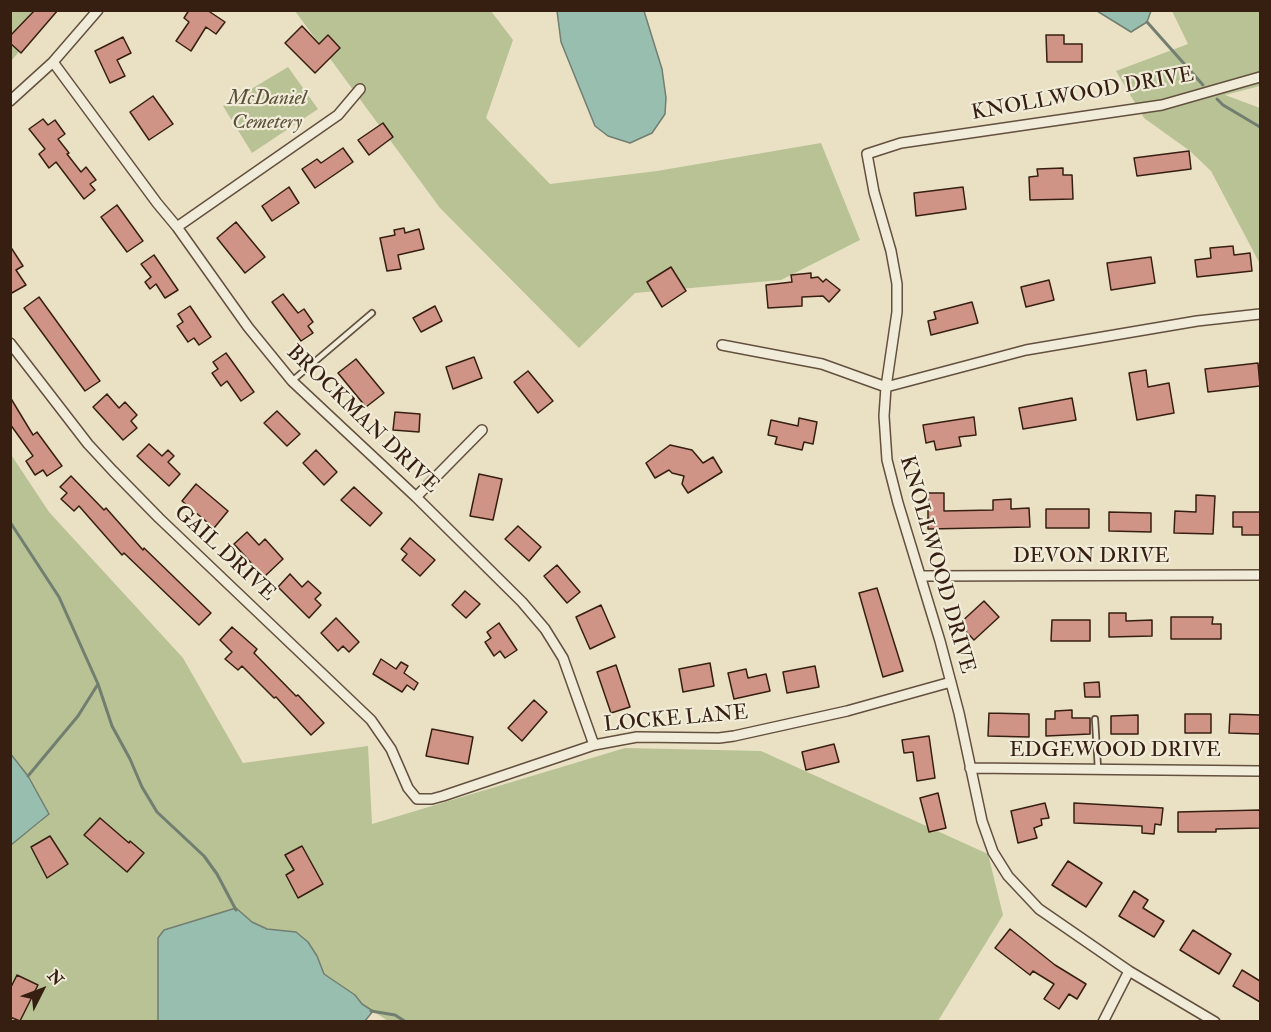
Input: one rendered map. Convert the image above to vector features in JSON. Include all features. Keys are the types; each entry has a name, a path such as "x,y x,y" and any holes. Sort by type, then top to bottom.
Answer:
{"street":[{"path":"10,101 53,62 98,10"},
{"name":"BROCKMAN DRIVE","path":"53,62 177,227 198,260 248,327 292,381 416,497 522,602 545,629 562,658 594,745"},
{"name":"KNOLLWOOD DRIVE","path":"1215,1022 1129,971 1039,909 1008,876 993,852 982,821 951,682 887,460 884,441 886,387 894,337 897,284 867,154 901,143 1162,105 1260,77"},
{"path":"177,227 338,116 360,89"},
{"path":"722,345 822,364 886,387 1026,350 1197,321 1260,314"},
{"name":"GAIL DRIVE","path":"10,343 88,444 113,471 159,518 371,720 391,748 410,791"},
{"path":"416,497 482,430"},
{"name":"DEVON DRIVE","path":"921,576 1260,575"},
{"name":"LOCKE LANE","path":"410,791 417,799 432,799 594,745 637,737 719,738 734,736 836,714 951,682"},
{"name":"EDGEWOOD DRIVE","path":"970,768 1260,771"},
{"path":"1102,1022 1129,971"}],"lane":[{"path":"292,381 372,313"},
{"path":"1095,719 1098,769"}],"green space":[{"path":"11,11 44,11 29,40 11,61"},
{"path":"295,11 491,11 513,40 486,118 550,184 657,171 821,143 860,240 781,280 635,293 579,348 440,208"},
{"path":"1172,11 1260,11 1260,86 1225,95 1260,108 1260,264 1211,171 1190,151 1144,118 1116,71 1188,44"},
{"name":"McDaniel Cemetery","path":"288,67 318,109 252,153 223,106"},
{"path":"10,453 49,512 183,658 243,763 368,746 372,824 625,748 761,751 988,854 1003,915 938,1021 388,1021 324,974 308,942 296,932 267,929 252,922 236,908 165,930 158,938 158,1021 11,1021 11,845 42,821 28,776 11,753"}],"shaded area":[{"path":"557,11 644,11 662,69 666,98 665,114 652,133 630,143 608,136 595,126 561,42"},
{"path":"1097,11 1151,11 1147,22 1131,32"},
{"path":"10,753 28,776 49,814 11,845"},
{"path":"236,908 252,922 267,929 296,932 308,942 324,974 355,995 362,1004 373,1011 365,1021 158,1021 158,938 164,930"}],"building":[{"path":"35,10 58,10 21,53 10,43 10,36"},
{"path":"189,10 207,10 225,22 216,34 206,27 191,51 176,41 189,22 184,18"},
{"path":"302,26 319,44 328,35 340,48 315,73 285,43"},
{"path":"1046,35 1064,35 1064,44 1082,44 1082,62 1047,62"},
{"path":"123,37 131,53 117,60 125,76 110,83 95,51"},
{"path":"153,96 173,124 149,140 130,112"},
{"path":"43,119 48,125 55,120 65,134 58,139 69,153 67,154 81,172 86,167 96,180 90,184 95,190 84,199 56,162 49,168 39,154 45,149 29,129"},
{"path":"383,123 393,137 369,155 358,140"},
{"path":"343,148 353,162 315,188 302,169 317,159 321,163"},
{"path":"1189,151 1191,169 1137,176 1134,158"},
{"path":"1063,168 1063,175 1072,175 1073,199 1030,200 1029,177 1038,176 1037,169"},
{"path":"289,187 299,203 272,221 262,206"},
{"path":"963,187 966,209 916,216 914,193"},
{"path":"117,205 143,241 127,252 101,217"},
{"path":"236,222 265,257 245,273 217,238"},
{"path":"404,228 405,233 419,229 424,249 398,255 401,269 387,271 380,238 395,235 394,230"},
{"path":"10,246 23,266 16,270 26,285 10,294"},
{"path":"1233,246 1234,255 1250,253 1252,271 1197,277 1195,260 1211,258 1210,248"},
{"path":"154,255 178,290 165,298 156,284 150,289 145,282 151,277 141,264"},
{"path":"1151,257 1155,283 1111,290 1107,263"},
{"path":"671,267 686,291 662,307 647,282"},
{"path":"811,273 811,278 818,277 823,282 826,279 840,290 829,302 823,296 802,297 802,306 768,308 766,285 792,282 791,275"},
{"path":"1049,280 1054,300 1026,307 1021,287"},
{"path":"283,294 298,313 304,309 313,322 308,326 313,333 301,341 272,302"},
{"path":"39,297 100,381 85,391 24,308"},
{"path":"972,302 978,323 931,335 928,321 936,319 934,312"},
{"path":"190,306 211,337 199,345 194,338 188,342 177,326 183,322 178,314"},
{"path":"435,306 442,321 421,332 413,318"},
{"path":"226,353 254,392 241,401 227,381 221,386 212,373 218,369 213,362"},
{"path":"474,357 482,378 453,389 446,367"},
{"path":"356,359 384,393 366,407 338,373"},
{"path":"1258,363 1260,386 1208,392 1205,369"},
{"path":"1146,370 1148,387 1169,383 1174,413 1137,420 1129,373"},
{"path":"528,371 553,401 538,413 514,382"},
{"path":"107,394 119,408 125,402 137,415 131,421 137,428 123,440 93,407"},
{"path":"10,397 33,435 37,432 62,466 47,476 43,470 35,475 26,461 33,456 10,424"},
{"path":"1072,398 1076,420 1023,429 1019,408"},
{"path":"277,411 300,434 287,446 264,423"},
{"path":"395,412 420,414 419,432 393,430"},
{"path":"974,417 976,435 959,437 961,446 936,450 934,441 926,443 923,425"},
{"path":"799,418 817,422 813,444 804,442 802,450 775,444 777,437 768,435 771,420 798,426"},
{"path":"149,444 162,456 168,450 174,456 168,462 180,474 169,486 137,456"},
{"path":"670,445 692,450 703,463 713,457 722,472 688,493 682,484 684,476 669,470 655,478 646,463"},
{"path":"316,450 337,472 324,485 303,463"},
{"path":"479,474 502,479 493,520 470,516"},
{"path":"71,476 104,510 106,508 143,550 144,548 211,613 199,625 124,553 122,555 79,506 74,511 61,499 67,493 60,487"},
{"path":"196,484 228,511 214,528 182,501"},
{"path":"354,487 382,513 370,526 341,500"},
{"path":"928,493 944,493 944,511 993,510 993,500 1011,499 1011,509 1029,508 1030,527 928,529"},
{"path":"1196,495 1215,496 1213,534 1174,533 1175,511 1196,512"},
{"path":"1046,509 1089,509 1089,528 1046,528"},
{"path":"1109,512 1151,513 1151,532 1109,531"},
{"path":"1233,512 1260,512 1260,535 1242,535 1242,527 1233,527"},
{"path":"518,526 541,547 529,561 505,539"},
{"path":"247,532 259,545 265,539 283,559 264,577 234,544"},
{"path":"410,538 435,560 420,576 402,560 407,554 401,549"},
{"path":"557,565 580,592 567,603 544,576"},
{"path":"290,574 302,587 308,581 321,593 315,599 321,605 309,618 278,587"},
{"path":"877,588 903,671 883,677 859,593"},
{"path":"465,591 480,604 466,618 452,605"},
{"path":"984,601 999,617 974,640 959,624"},
{"path":"601,605 615,637 590,649 576,617"},
{"path":"1109,613 1126,613 1126,621 1152,620 1152,636 1109,637"},
{"path":"1171,617 1213,617 1212,624 1221,624 1221,639 1171,639"},
{"path":"336,618 359,642 349,652 343,646 338,651 321,633"},
{"path":"1052,620 1090,620 1090,641 1051,641"},
{"path":"499,623 517,650 505,658 500,651 494,656 485,642 491,638 487,632"},
{"path":"232,627 257,649 254,653 324,723 311,735 276,697 274,698 242,666 238,670 225,659 232,652 220,640"},
{"path":"381,659 396,669 401,662 408,666 404,673 418,683 414,690 407,685 402,692 373,674"},
{"path":"710,663 714,686 683,692 679,669"},
{"path":"616,665 630,707 611,713 597,672"},
{"path":"815,666 819,687 787,693 783,672"},
{"path":"746,669 748,678 766,674 770,691 734,699 728,673"},
{"path":"1099,682 1100,697 1085,697 1084,683"},
{"path":"534,700 547,712 522,741 508,728"},
{"path":"1072,710 1072,718 1090,718 1090,734 1046,736 1046,719 1055,719 1055,711"},
{"path":"989,713 1029,714 1029,737 988,736"},
{"path":"1185,714 1211,714 1211,733 1185,733"},
{"path":"1230,714 1260,715 1260,734 1229,733"},
{"path":"1138,715 1138,734 1111,734 1111,716"},
{"path":"432,729 473,737 468,764 426,756"},
{"path":"929,736 935,778 917,781 913,752 904,753 902,740"},
{"path":"834,744 839,762 806,770 802,752"},
{"path":"938,793 946,828 929,832 920,798"},
{"path":"1045,803 1049,818 1041,819 1042,825 1034,828 1037,838 1018,843 1011,811"},
{"path":"1074,803 1163,808 1161,825 1155,824 1154,834 1142,833 1142,826 1074,823"},
{"path":"1260,810 1260,828 1216,829 1216,832 1178,832 1178,812"},
{"path":"100,818 144,853 127,872 84,835"},
{"path":"50,836 68,864 47,878 31,847"},
{"path":"302,846 323,884 298,898 286,875 294,870 285,855"},
{"path":"1068,861 1102,883 1086,907 1052,885"},
{"path":"1134,891 1148,900 1143,908 1164,921 1154,937 1119,916"},
{"path":"1010,929 1055,965 1086,984 1077,999 1069,994 1059,1009 1044,999 1054,984 1033,971 1030,975 995,948"},
{"path":"1193,930 1231,954 1219,974 1180,950"},
{"path":"1242,970 1260,981 1260,1002 1233,986"},
{"path":"17,975 38,985 20,1021 10,1017 10,989"}],"waterway":[{"path":"1147,22 1203,85"},
{"path":"1217,99 1260,127"},
{"path":"10,522 59,597 98,684 112,726 142,787 157,812 204,856 217,874 236,910"},
{"path":"28,776 78,716 98,684"},
{"path":"371,1011 395,1015 406,1022"}]}
